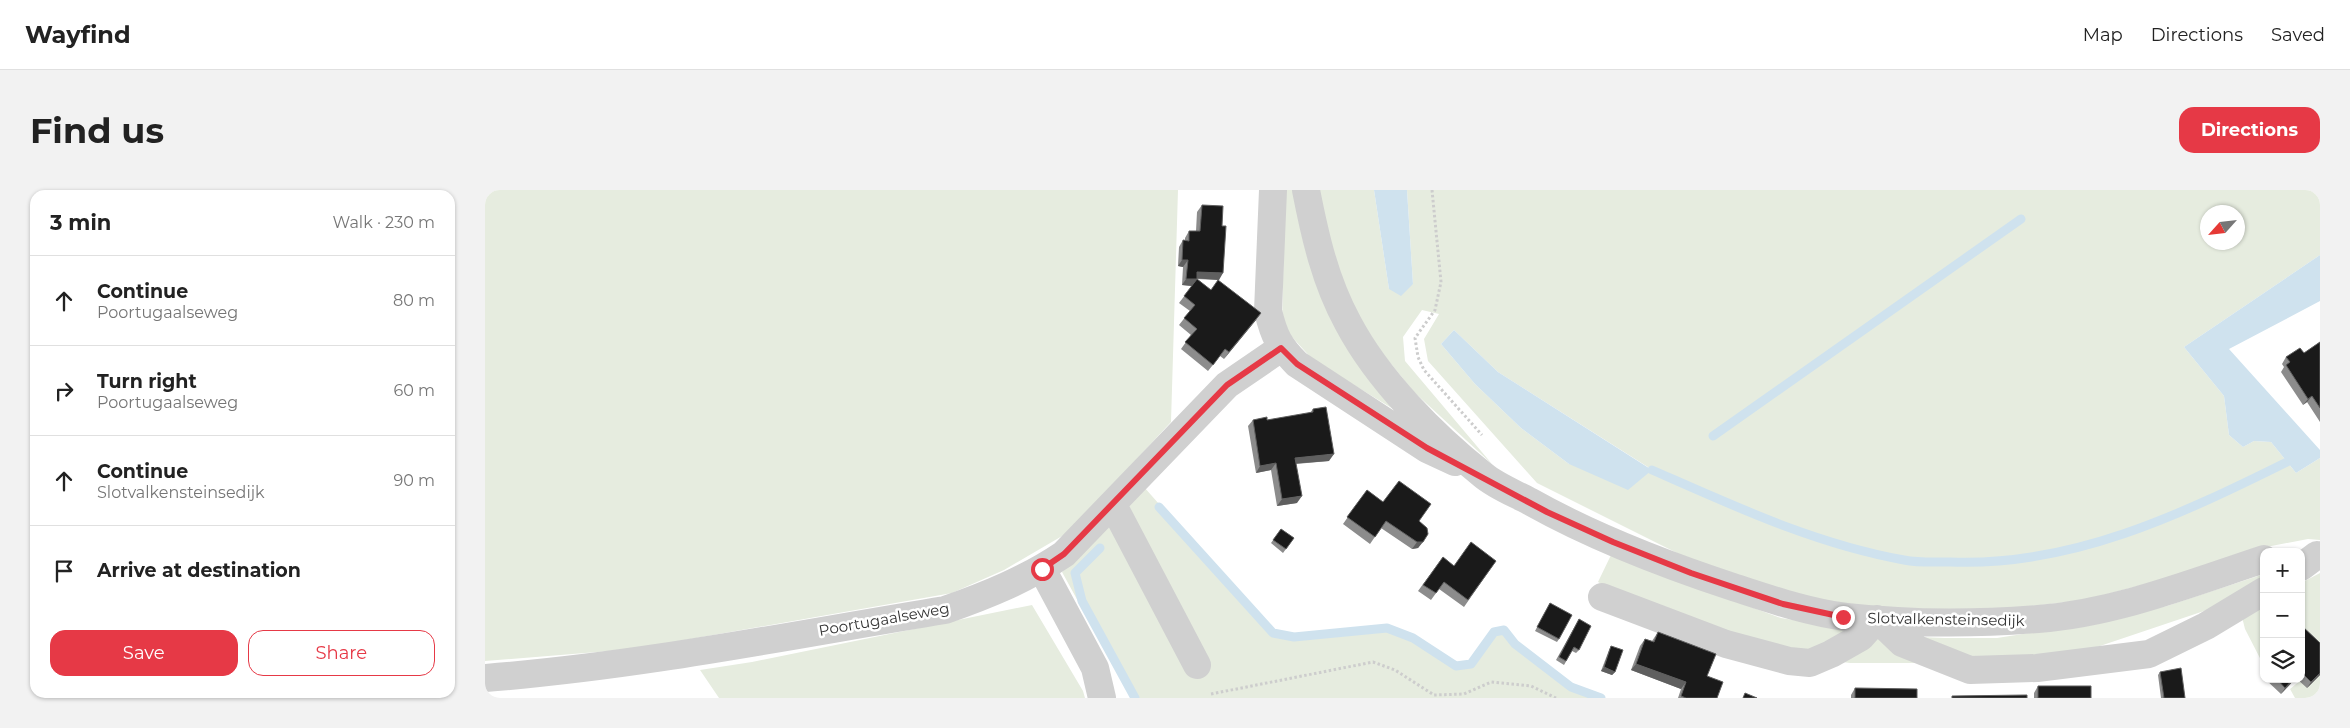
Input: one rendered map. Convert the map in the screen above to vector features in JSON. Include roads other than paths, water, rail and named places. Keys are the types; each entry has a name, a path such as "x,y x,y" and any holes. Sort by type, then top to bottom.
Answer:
{"street":[{"path":"1273,190 1268,310 1272,330 1281,348 1297,364 1427,448 1485,477"},
{"name":"Slotvalkensteinsedijk","path":"1306,190 1314,231 1327,276 1348,324 1376,368 1424,421 1485,477 1564,519 1613,542 1691,573 1783,604 1843,617 1987,622 2042,619 2125,603 2260,560"},
{"name":"Poortugaalseweg","path":"485,678 541,674 639,661 945,610 994,593 1042,569 1064,554 1227,385 1281,348"},
{"path":"1113,505 1197,665"},
{"path":"1042,569 1095,668 1102,698"},
{"path":"1602,596 1726,644 1796,662 1810,663 1831,654 1861,637 1877,619 1902,643 1970,670 2037,668 2149,654 2206,626 2261,593"}],"water":[{"path":"1374,190 1407,190 1413,284 1401,296 1389,289"},
{"path":"2320,255 2320,301 2229,349 2320,450 2320,458 2296,473 2271,442 2254,441 2243,447 2229,435 2224,396 2184,347"},
{"path":"1454,330 1498,372 1652,470 1628,490 1569,464 1521,428 1475,384 1441,344"}],"waterway":[{"path":"1713,436 2021,219"},
{"path":"1652,470 1775,522 1839,544 1910,561 1950,562 1995,561 2039,556 2082,547 2124,534 2165,518 2206,501 2287,462"},
{"path":"1159,507 1273,633 1294,637 1387,628 1413,638 1456,666 1471,664 1494,632 1504,630 1515,644 1571,687 1601,698"},
{"path":"1100,548 1075,573 1082,601 1135,698"}]}
